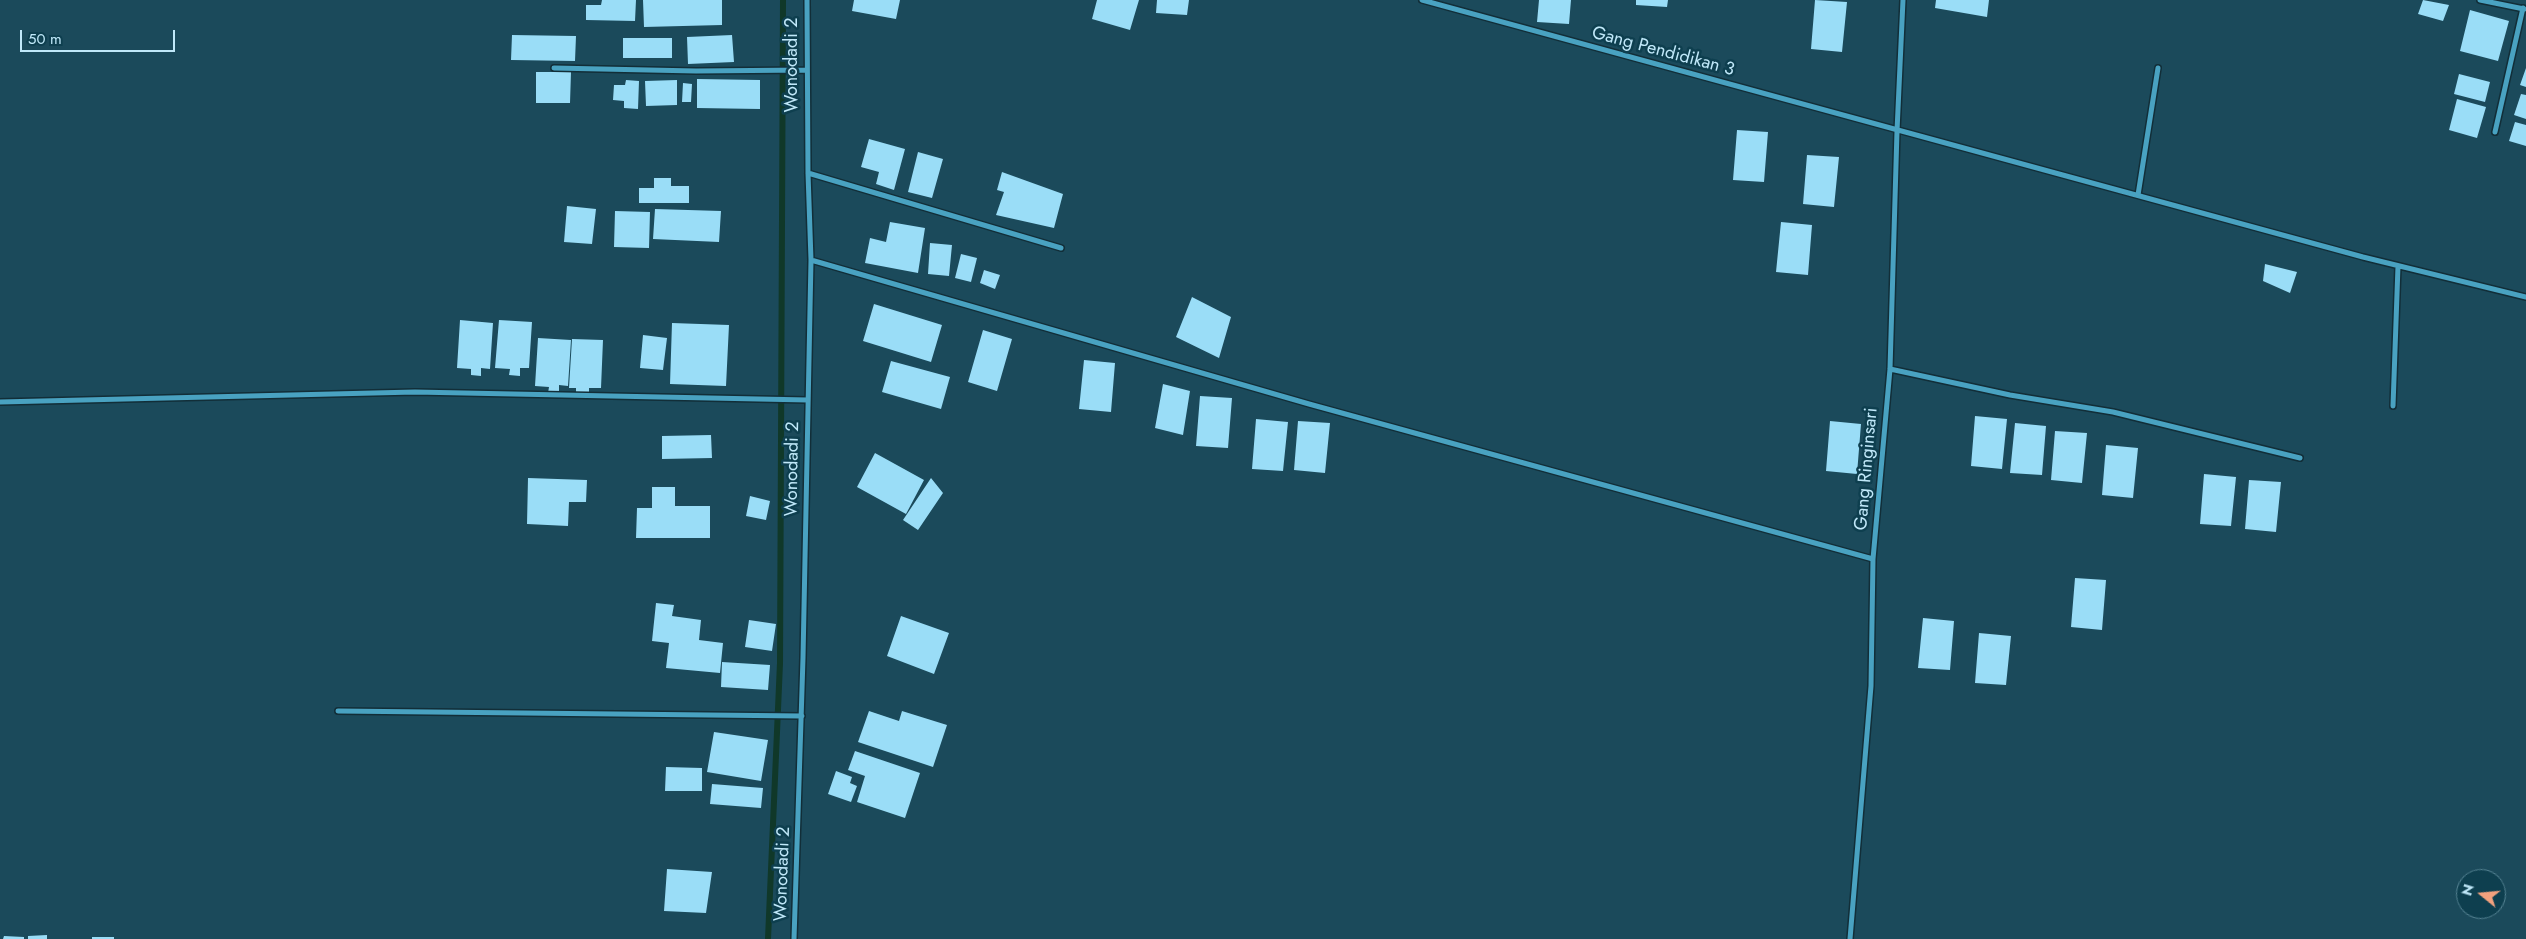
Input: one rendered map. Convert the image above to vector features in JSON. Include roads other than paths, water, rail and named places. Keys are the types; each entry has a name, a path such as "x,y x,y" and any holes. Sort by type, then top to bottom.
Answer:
{"street":[{"name":"Wonodadi 2","path":"794,939 811,260 808,174 807,0"},
{"name":"Gang Pendidikan 3","path":"1422,0 2398,266 2526,297"},
{"name":"Gang Ringinsari","path":"1850,939 1871,686 1873,559 1890,369 1903,0"},
{"path":"2480,0 2524,9 2495,132"},
{"path":"554,68 696,72 807,70"},
{"path":"2138,196 2158,68"},
{"path":"808,174 1061,248"},
{"path":"811,260 1309,404 1873,559"},
{"path":"2393,406 2398,266"},
{"path":"1890,369 2010,395 2113,412 2300,458"},
{"path":"0,402 415,392 807,400"},
{"path":"338,711 799,716"}],"waterway":[{"path":"768,939 780,663 783,0"}]}
